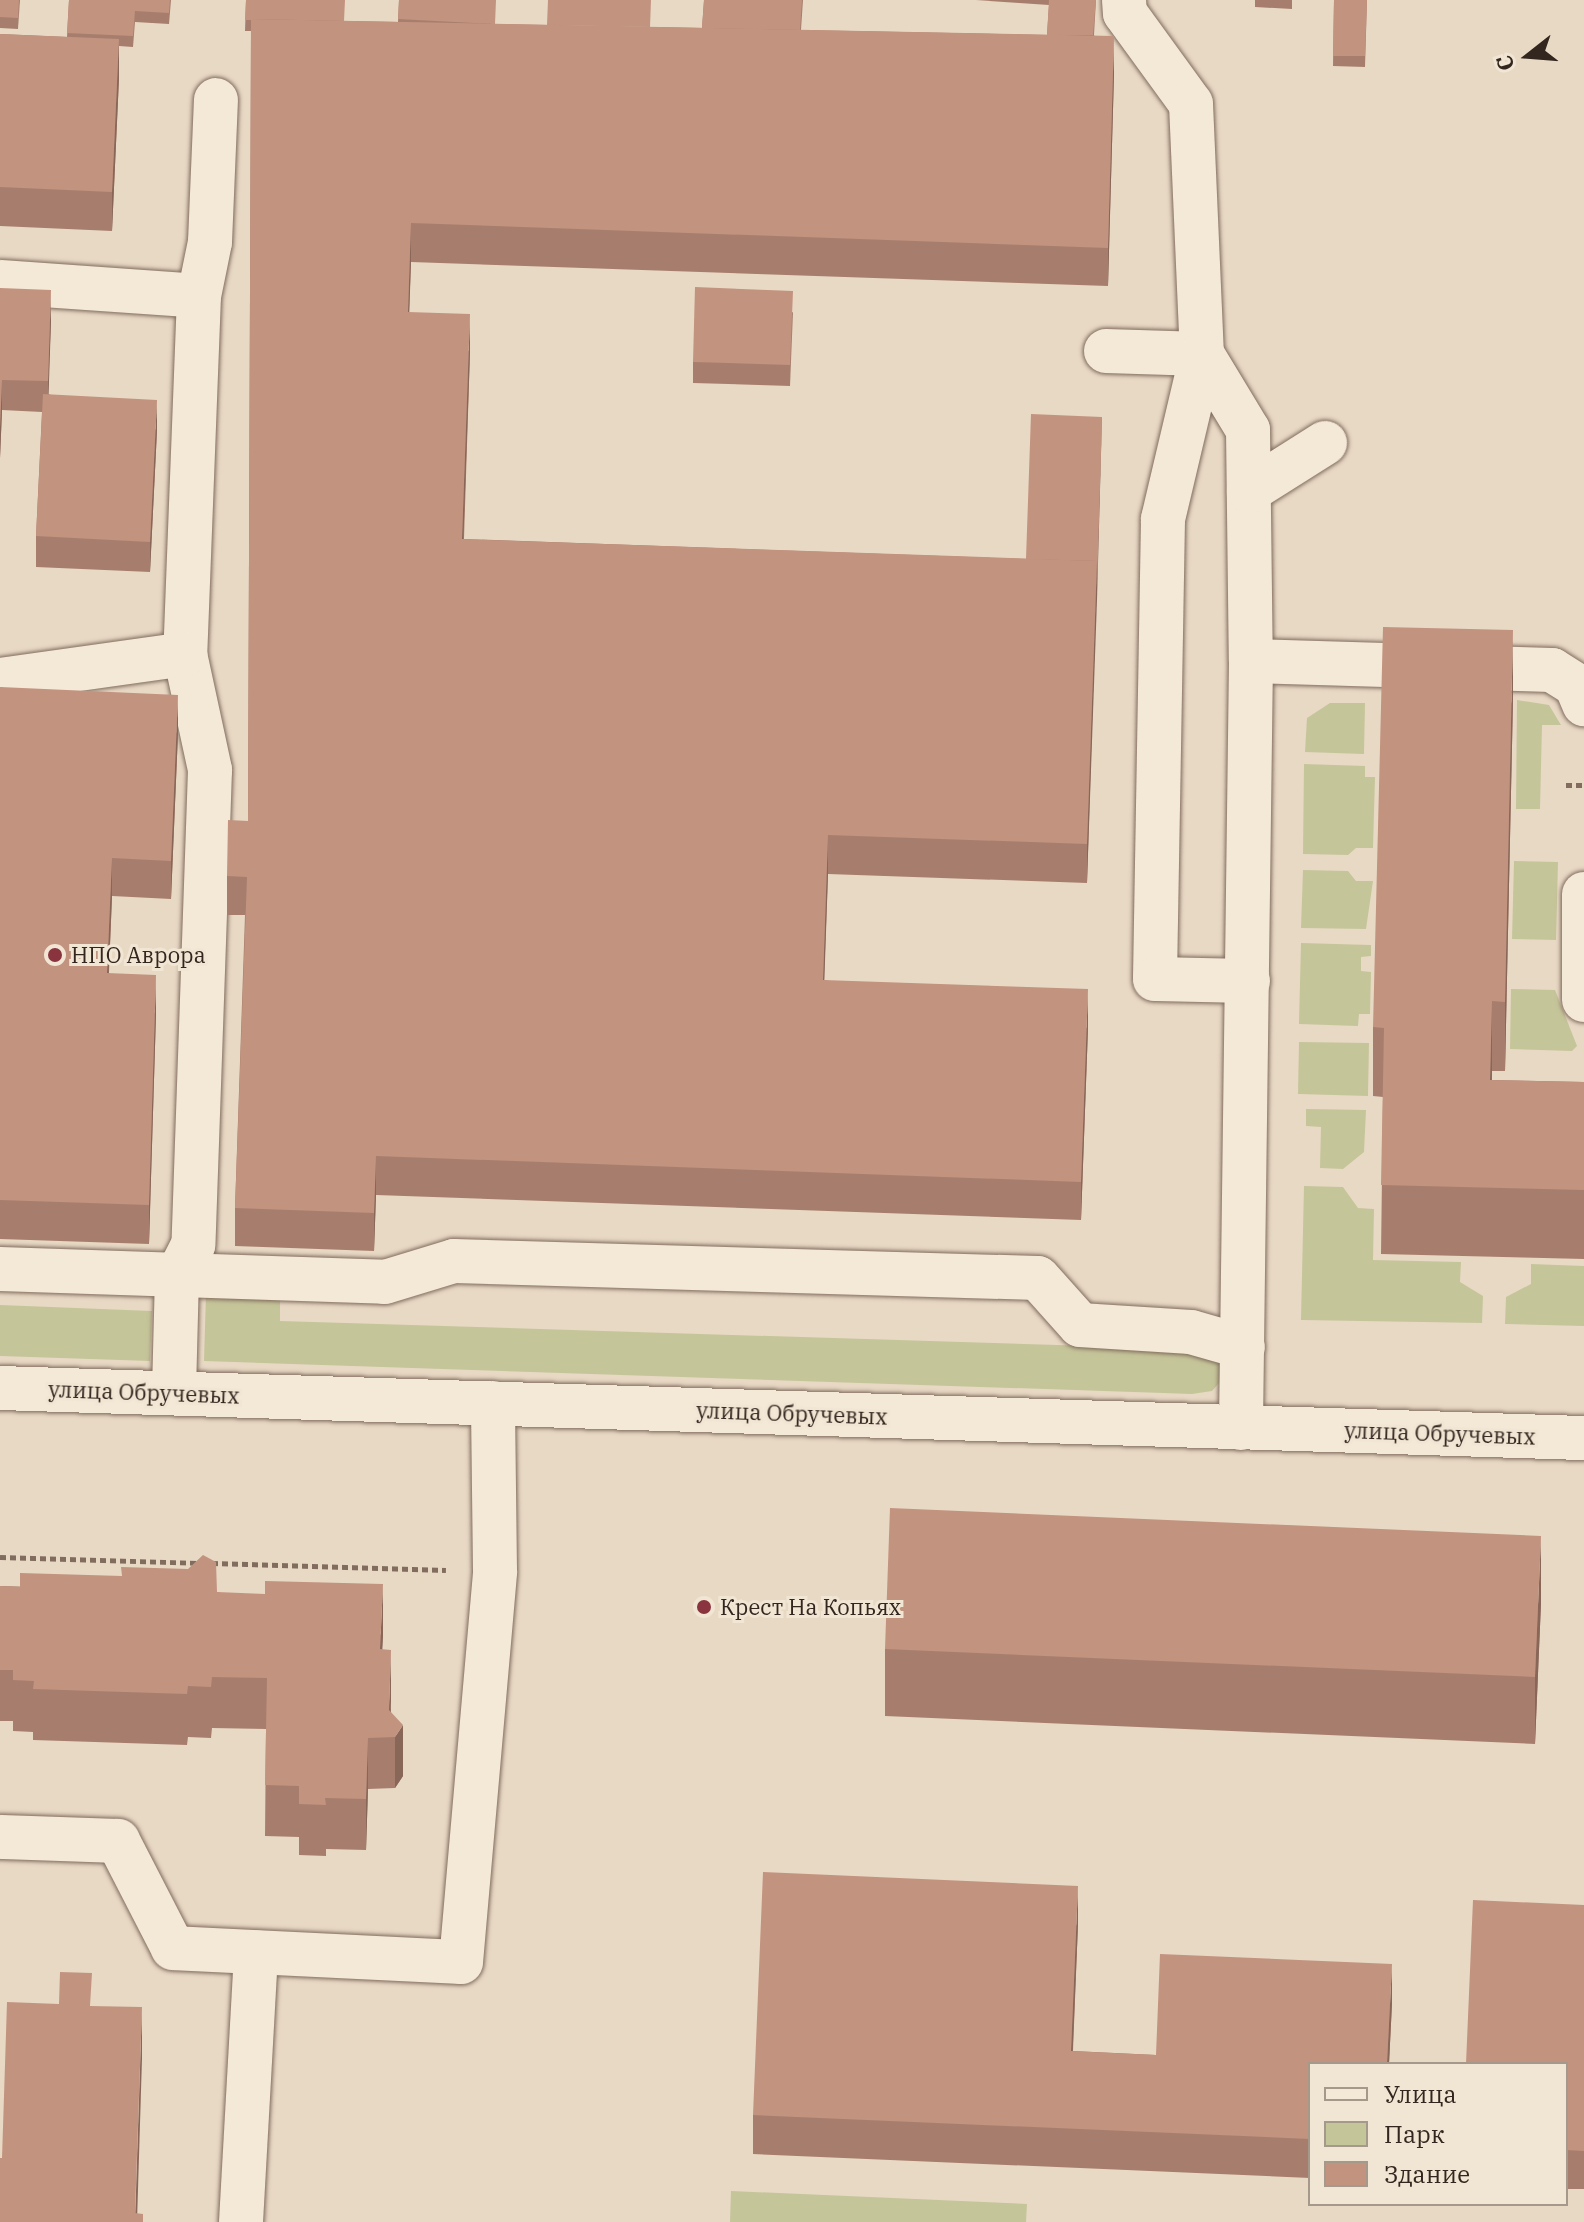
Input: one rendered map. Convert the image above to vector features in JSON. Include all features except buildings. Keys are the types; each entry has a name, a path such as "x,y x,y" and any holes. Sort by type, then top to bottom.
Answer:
{"street":[{"path":"1124,0 1125,13 1191,104 1202,354 1163,519 1155,979 1248,981"},
{"path":"174,1393 177,1276 193,1245 210,770 185,654 199,296 210,242 216,100"},
{"path":"0,282 199,296"},
{"path":"1106,351 1202,354"},
{"path":"1202,354 1248,430 1251,661 1241,1428"},
{"path":"1249,491 1325,443"},
{"path":"0,680 185,654"},
{"path":"1251,661 1552,670 1576,685 1584,704"},
{"path":"1584,894 1584,1000"},
{"path":"0,1269 385,1282 454,1261 1038,1278 1080,1325 1191,1332 1243,1347"},
{"name":"улица Обручевых","path":"0,1388 1584,1438"},
{"path":"0,1837 118,1841 173,1948 461,1962 495,1571 493,1403"},
{"path":"241,2222 256,1952"}],"path":[{"path":"1566,785 1584,785"},
{"path":"0,1557 495,1571"}],"green space":[{"path":"1517,700 1549,705 1561,725 1542,725 1540,809 1516,809"},
{"path":"1330,703 1365,703 1364,754 1305,752 1307,718"},
{"path":"1304,764 1365,766 1365,777 1375,777 1373,848 1356,848 1348,855 1303,854"},
{"path":"1514,861 1558,862 1556,940 1512,939"},
{"path":"1303,870 1348,871 1356,881 1373,881 1366,929 1301,928"},
{"path":"1301,943 1371,945 1371,956 1361,957 1361,971 1371,972 1370,1014 1359,1014 1358,1026 1299,1024"},
{"path":"1511,989 1555,990 1577,1046 1572,1051 1510,1049"},
{"path":"1299,1042 1369,1043 1368,1096 1298,1094"},
{"path":"1306,1109 1366,1110 1364,1152 1343,1169 1320,1168 1321,1127 1306,1126"},
{"path":"1304,1186 1343,1187 1358,1208 1374,1209 1373,1260 1461,1262 1460,1282 1483,1296 1482,1323 1301,1320"},
{"path":"1531,1264 1584,1266 1584,1326 1505,1324 1506,1297 1531,1284"},
{"path":"206,1294 280,1297 280,1321 1190,1349 1235,1365 1212,1391 1192,1394 204,1361"},
{"path":"0,1305 152,1311 150,1361 0,1356"},
{"path":"731,2191 1027,2204 1026,2222 730,2222"}],"place":[{"name":"НПО Аврора","path":"55,955"},
{"name":"Крест На Копьях","path":"704,1607"}]}
